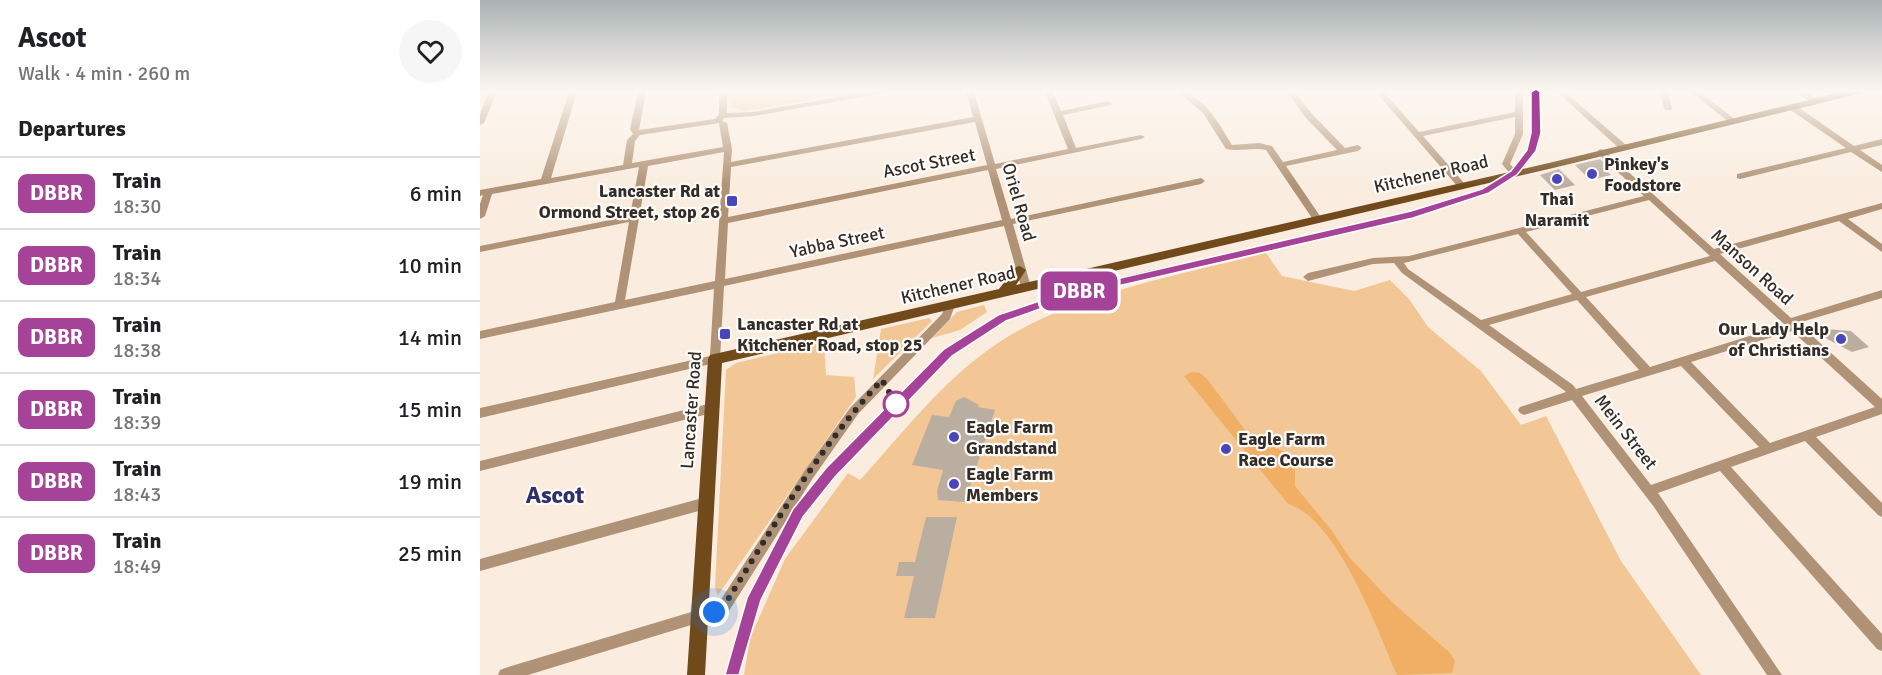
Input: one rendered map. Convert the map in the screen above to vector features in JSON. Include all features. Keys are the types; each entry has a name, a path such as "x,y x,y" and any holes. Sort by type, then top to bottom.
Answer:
{"main road":[{"name":"Kitchener Road","path":"715,359 1722,124"},
{"path":"1003,292 1020,270"},
{"name":"Lancaster Road","path":"696,675 715,359"}],"street":[{"path":"545,182 563,124"},
{"path":"635,124 634,129 637,133"},
{"path":"627,167 631,140 637,133 694,124"},
{"name":"Lancaster Road","path":"715,359 728,149 727,124"},
{"path":"727,165 953,124"},
{"name":"Oriel Road","path":"979,124 1026,287"},
{"path":"1062,124 1073,151"},
{"path":"1214,124 1229,147 1238,149 1266,146 1317,219"},
{"path":"1316,124 1343,151"},
{"path":"1408,124 1461,185"},
{"path":"1418,135 1473,124"},
{"path":"1514,173 1506,164 1519,134 1519,124"},
{"path":"1597,124 1623,147"},
{"path":"1816,124 1882,169"},
{"name":"Ascot Street","path":"724,221 1141,137"},
{"path":"1740,177 1882,142"},
{"path":"1280,165 1358,148"},
{"path":"480,216 484,192 728,149"},
{"name":"Manson Road","path":"1601,152 1882,408"},
{"path":"619,306 644,164"},
{"name":"Yabba Street","path":"480,335 1201,181"},
{"path":"1308,277 1373,261 1397,260 1651,197"},
{"path":"1479,324 1882,206"},
{"path":"480,249 634,218"},
{"path":"1841,218 1882,249"},
{"path":"1519,230 1648,372"},
{"name":"Mein Street","path":"1397,260 1405,271 1560,380 1575,394 1648,490 1775,675"},
{"path":"1524,410 1683,361 1882,294"},
{"path":"505,675 722,609 808,474 854,411 946,316 950,305"},
{"name":"Kitchener Road","path":"480,413 715,359"},
{"path":"1683,361 1768,449"},
{"path":"480,466 712,408"},
{"path":"1648,490 1882,408"},
{"path":"1807,435 1882,511"},
{"path":"1722,465 1882,644"},
{"path":"480,565 706,503"}],"shaded area":[{"name":"Eagle Farm Race Course","path":"1266,253 1282,276 1354,291 1390,280 1409,299 1428,327 1481,371 1521,425 1546,416 1621,561 1701,675 744,675 750,638 785,559 848,473 860,480 921,412 970,364 1018,331 1085,301 1158,279"},
{"path":"984,305 987,312 960,330 932,338 957,312"},
{"path":"929,318 932,321 873,379 881,329"},
{"path":"824,342 826,375 854,377 856,397 718,595 715,587 726,370 736,363"},
{"path":"1191,372 1200,373 1208,380 1251,438 1288,453 1295,465 1295,486 1332,531 1349,557 1393,603 1450,653 1455,661 1452,673 1397,675 1367,605 1339,553 1323,530 1306,514 1288,504 1184,376"}],"building":[{"path":"1600,159 1612,170 1607,171 1611,175 1590,180 1575,165"},
{"name":"Thai Naramit","path":"1559,169 1575,185 1555,190 1540,175"},
{"name":"Our Lady Help of Christians","path":"1826,329 1851,331 1869,347 1852,352 1827,339 1821,333"},
{"name":"Eagle Farm Grandstand","path":"964,397 979,405 978,407 995,410 965,502 938,500 937,491 943,470 912,465 932,415 949,417 956,401"},
{"path":"926,517 957,517 935,618 904,618 914,576 896,576 899,562 915,562"}],"railway":[{"path":"1264,249 1413,214 1486,191 1514,173 1531,151 1536,124"},
{"path":"862,440 915,384 949,353 982,331 1019,313 1060,297 1103,285 1271,247"},
{"path":"733,675 754,598 798,513 831,472 864,439"}],"train":[{"name":"DBBR","path":"733,675 754,598 798,513 831,472 918,381 948,353 974,334 1002,318 1035,304 1077,292 1332,234 1459,202 1486,191 1514,173 1531,151 1536,124"}],"place":[{"name":"Pinkey's Foodstore","path":"1592,174"},
{"name":"Thai Naramit","path":"1557,179"},
{"name":"Lancaster Rd at Ormond Street, stop 26","path":"732,201"},
{"name":"Lancaster Rd at Kitchener Road, stop 25","path":"725,334"},
{"name":"Our Lady Help of Christians","path":"1841,339"},
{"name":"Eagle Farm Grandstand","path":"954,437"},
{"name":"Eagle Farm Race Course","path":"1226,449"},
{"name":"Eagle Farm Members","path":"954,484"}],"district":[{"name":"Ascot","path":"555,495"}],"route":[{"path":"714,612 722,609 808,474 854,411 882,380 896,404"}]}
